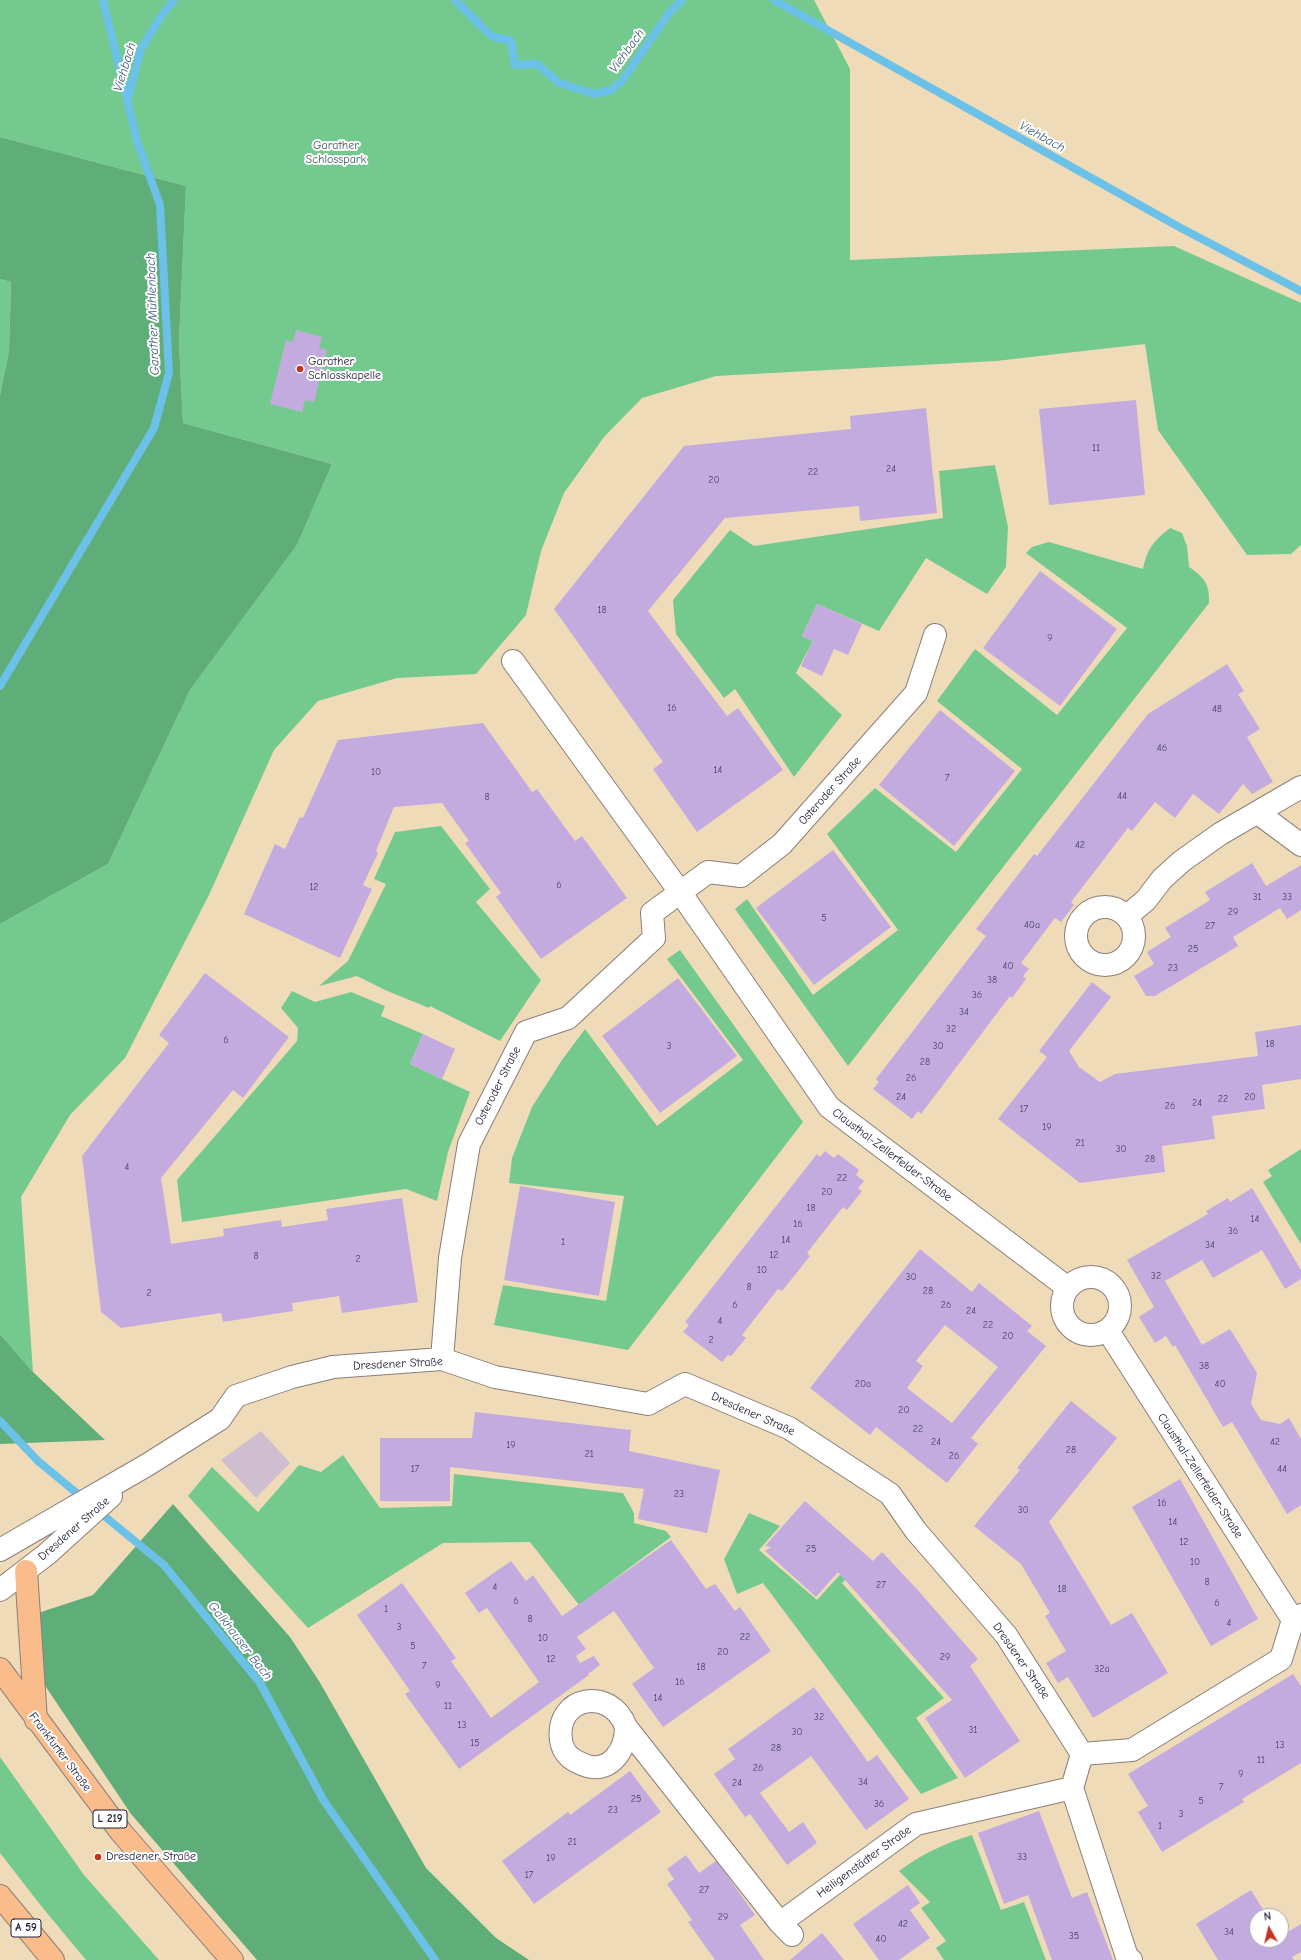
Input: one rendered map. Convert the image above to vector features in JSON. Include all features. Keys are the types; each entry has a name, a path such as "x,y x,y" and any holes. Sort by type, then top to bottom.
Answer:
{"main road":[{"path":"26,1571 36,1720"},
{"name":"Frankfurter Straße","path":"0,1669 36,1720 121,1832 232,1960"},
{"name":"A 59","path":"0,1896 53,1960"}],"street":[{"name":"Osteroder Straße","path":"442,1359 450,1258 469,1144 526,1032 568,1018 654,938 652,913 680,892 708,872 741,876 782,844 916,694 935,635"},
{"path":"513,661 680,892"},
{"path":"1127,916 1146,900 1162,879 1182,861 1220,834 1301,787"},
{"path":"1258,813 1301,844"},
{"name":"Clausthal-Zellerfelder-Straße","path":"680,892 829,1107 1068,1288"},
{"path":"1086,1277 1096,1277 1108,1282 1116,1289 1121,1303 1119,1317 1108,1331 1099,1335 1081,1334 1072,1329 1065,1320 1062,1310 1062,1299 1068,1288 1076,1280 1086,1277"},
{"name":"Clausthal-Zellerfelder-Straße","path":"1082,1754 1132,1750 1281,1659 1297,1618 1108,1331"},
{"name":"Dresdener Straße","path":"0,1550 146,1465 220,1419 236,1396 292,1377 334,1367 442,1359 495,1377 648,1404 685,1384 789,1428 890,1494 916,1531 1006,1634 1082,1754"},
{"name":"Dresdener Straße","path":"0,1590 47,1554 146,1465"},
{"name":"Heiligenstädter Straße","path":"626,1727 786,1929 916,1824 1072,1788"},
{"path":"1082,1754 1072,1788 1127,1957 1131,1960"}],"shaded area":[{"path":"261,1431 290,1463 256,1498 221,1460"}],"green space":[{"name":"Garather Schlosspark","path":"0,0 814,0 850,69 850,260 1174,246 1301,303 1301,545 1291,554 1247,555 1158,430 1145,344 996,361 716,376 642,398 604,437 564,493 541,551 526,615 476,674 397,678 318,701 274,750 209,895 125,1058 70,1115 21,1197 33,1372 0,1334 0,924 108,864 190,690 297,545 332,464 183,423 179,342 186,186 0,137"},
{"path":"0,137 186,186 179,342 183,423 332,464 297,545 190,690 108,864 0,924 0,395 9,351 11,282 0,279"},
{"path":"0,279 11,282 9,351 0,395"},
{"path":"995,465 1008,527 1006,567 987,594 926,558 879,631 817,604 802,636 813,641 796,673 842,715 794,777 735,689 724,698 676,634 673,600 730,530 754,546 943,518 939,471"},
{"path":"1170,528 1182,533 1187,546 1189,567 1199,574 1205,582 1209,596 1209,603 848,1066 735,909 747,899 813,995 898,930 827,834 875,788 956,852 1022,769 937,701 975,649 1057,715 1127,628 1026,553 1032,547 1049,542 1143,569 1146,556 1152,546 1160,536"},
{"path":"441,826 490,889 476,902 541,980 500,1041 430,1006 429,1008 385,990 357,976 319,986 348,961 386,884 374,879 395,832"},
{"path":"680,950 803,1122 628,1350 494,1325 503,1285 606,1301 624,1196 509,1183 512,1158 532,1107 562,1060 585,1029 657,1126 743,1060 667,959"},
{"path":"292,991 315,1002 351,992 385,1006 381,1016 423,1034 410,1064 470,1092 448,1152 437,1201 406,1189 182,1222 177,1180 297,1041 298,1028 281,1008"},
{"path":"1301,1149 1301,1244 1263,1182 1272,1176 1268,1170"},
{"path":"0,1334 33,1372 105,1440 0,1444"},
{"path":"343,1455 380,1508 452,1506 454,1474 623,1493 634,1513 634,1523 666,1531 671,1537 579,1605 530,1542 443,1543 308,1628 188,1496 212,1467 258,1512 299,1465 321,1472"},
{"path":"173,1504 290,1637 319,1681 426,1868 496,1938 529,1960 257,1960 131,1814 44,1684 38,1613 93,1595"},
{"path":"749,1513 780,1526 759,1550 817,1600 856,1557 863,1564 842,1583 944,1698 916,1718 958,1778 921,1794 763,1583 737,1594 724,1559"},
{"path":"0,1757 84,1875 159,1960 86,1960 42,1907 0,1853"},
{"path":"972,1835 1001,1910 1024,1902 1046,1960 944,1960 936,1948 946,1941 921,1908 930,1902 899,1871 916,1859 934,1850"}],"building":[{"name":"Garather Schlosskapelle","path":"296,330 322,337 319,348 327,350 314,402 305,400 302,412 270,404 286,340 293,342"},
{"path":"1136,400 1145,495 1049,505 1039,409"},
{"path":"926,408 937,513 860,521 859,506 725,518 648,611 727,716 738,708 783,770 697,832 653,769 663,762 554,609 684,446 851,429 850,416"},
{"path":"1040,571 1117,629 1060,706 983,648"},
{"path":"817,604 862,624 848,655 834,649 822,676 801,666 813,641 802,636"},
{"path":"1227,664 1244,691 1238,694 1260,729 1247,737 1273,782 1252,794 1243,784 1219,814 1193,794 1175,818 1155,802 1132,831 1128,828 1071,902 1074,905 1061,922 1055,918 1021,963 1029,969 1023,976 1026,979 1012,998 1010,996 921,1114 918,1111 912,1119 873,1089 879,1082 876,1079 986,936 976,929 1034,854 1037,856 1148,714"},
{"path":"940,710 1015,771 954,846 879,785"},
{"path":"483,723 532,792 537,789 575,841 582,836 627,898 541,959 496,897 501,893 465,843 469,841 442,803 394,807 376,851 378,853 363,885 372,889 340,958 244,914 275,844 285,849 300,817 303,818 338,740"},
{"path":"833,850 891,927 814,985 756,908"},
{"path":"1252,863 1266,886 1301,865 1301,910 1287,919 1280,908 1233,937 1238,946 1155,996 1146,996 1134,976 1154,964 1147,952 1171,937 1165,928 1210,900 1205,892"},
{"path":"205,973 289,1037 243,1098 233,1090 161,1178 171,1244 224,1236 223,1229 281,1220 282,1227 328,1220 326,1209 402,1198 418,1302 342,1313 339,1296 292,1303 293,1311 223,1322 221,1313 121,1328 101,1312 82,1156 169,1043 159,1035"},
{"path":"678,978 737,1056 660,1113 602,1036"},
{"path":"1092,982 1111,997 1069,1051 1079,1067 1100,1082 1115,1074 1258,1056 1255,1032 1301,1025 1301,1079 1262,1085 1265,1109 1212,1116 1215,1139 1162,1146 1165,1172 1080,1183 998,1119 1047,1057 1039,1051"},
{"path":"423,1034 455,1049 442,1079 410,1064"},
{"path":"825,1151 834,1158 838,1154 859,1170 856,1175 864,1181 858,1188 862,1191 847,1210 843,1207 807,1253 810,1256 782,1291 778,1289 742,1335 746,1338 731,1356 728,1355 722,1362 683,1332 689,1325 685,1322 817,1154 820,1157"},
{"path":"520,1186 615,1202 599,1296 504,1280"},
{"path":"1252,1188 1301,1270 1301,1279 1285,1289 1262,1250 1213,1278 1202,1260 1165,1281 1202,1345 1230,1329 1257,1373 1251,1404 1261,1420 1280,1424 1289,1418 1301,1439 1301,1505 1287,1514 1232,1422 1223,1427 1175,1345 1173,1347 1166,1336 1155,1343 1139,1317 1154,1307 1127,1260 1208,1214 1206,1211 1228,1198 1230,1202"},
{"path":"920,1249 972,1292 979,1283 1032,1326 1027,1331 1046,1346 971,1438 978,1444 947,1483 876,1427 870,1435 810,1388","holes":["945,1325 998,1367 952,1423 907,1388 923,1366 916,1361"]},
{"path":"1071,1401 1117,1438 1049,1522 1111,1625 1132,1613 1168,1673 1093,1718 1068,1677 1058,1683 1046,1663 1066,1651 1045,1616 1050,1613 1021,1564 974,1526 1020,1470 1017,1468"},
{"path":"475,1412 631,1430 629,1451 720,1470 707,1533 638,1519 644,1489 450,1467 450,1501 380,1501 380,1438 472,1438"},
{"path":"1180,1479 1258,1619 1211,1646 1132,1507"},
{"path":"805,1501 873,1561 882,1552 915,1587 978,1659 970,1666 1020,1741 965,1778 925,1718 952,1700 838,1572 816,1597 765,1551 771,1547 765,1546"},
{"path":"671,1540 706,1589 715,1584 735,1611 740,1607 771,1651 663,1727 632,1684 654,1668 614,1611 577,1637 586,1649 576,1656 580,1663 594,1656 600,1665 588,1674 589,1675 459,1769 405,1694 410,1691 357,1615 402,1583 456,1658 451,1661 491,1718 539,1682 487,1608 479,1613 465,1593 511,1561 526,1581 533,1575 562,1616"},
{"path":"1293,1674 1301,1686 1301,1763 1242,1799 1244,1802 1162,1852 1138,1812 1148,1806 1128,1774"},
{"path":"814,1687 868,1762 877,1755 909,1799 866,1830 811,1756 760,1793 789,1832 803,1822 817,1843 787,1865 750,1814 745,1817 714,1774 735,1759 728,1749"},
{"path":"630,1771 661,1812 534,1904 502,1861 568,1812 570,1815"},
{"path":"1039,1811 1072,1898 1087,1892 1113,1960 1052,1960 1028,1895 1004,1904 978,1833"},
{"path":"686,1855 699,1873 716,1861 726,1874 755,1915 740,1925 764,1960 715,1960 688,1922 692,1920 667,1884 674,1879 667,1869"},
{"path":"908,1885 920,1903 910,1910 930,1938 899,1960 879,1960 853,1924"},
{"path":"1251,1890 1262,1908 1249,1908 1249,1948 1289,1948 1289,1931 1301,1924 1301,1952 1292,1957 1294,1960 1218,1960 1196,1924"},
{"path":"822,1933 844,1960 790,1960"}],"waterway":[{"name":"Garather Mühlenbach","path":"0,686 154,428 169,373 160,205 137,141 103,0"},
{"name":"Viehbach","path":"128,99 141,49 159,19 174,0"},
{"name":"Viehbach","path":"455,0 491,36 511,41 515,65 537,64 559,83 595,94 611,90 622,81 669,13 682,0"},
{"name":"Viehbach","path":"774,0 1179,227 1301,291"},
{"name":"Galkhauser Bach","path":"0,1421 38,1461 85,1500"},
{"name":"Galkhauser Bach","path":"97,1510 164,1565 260,1683 324,1801 435,1960"}],"place":[{"name":"Garather Schlosskapelle","path":"300,369"},
{"name":"Dresdener Straße","path":"98,1857"}]}
